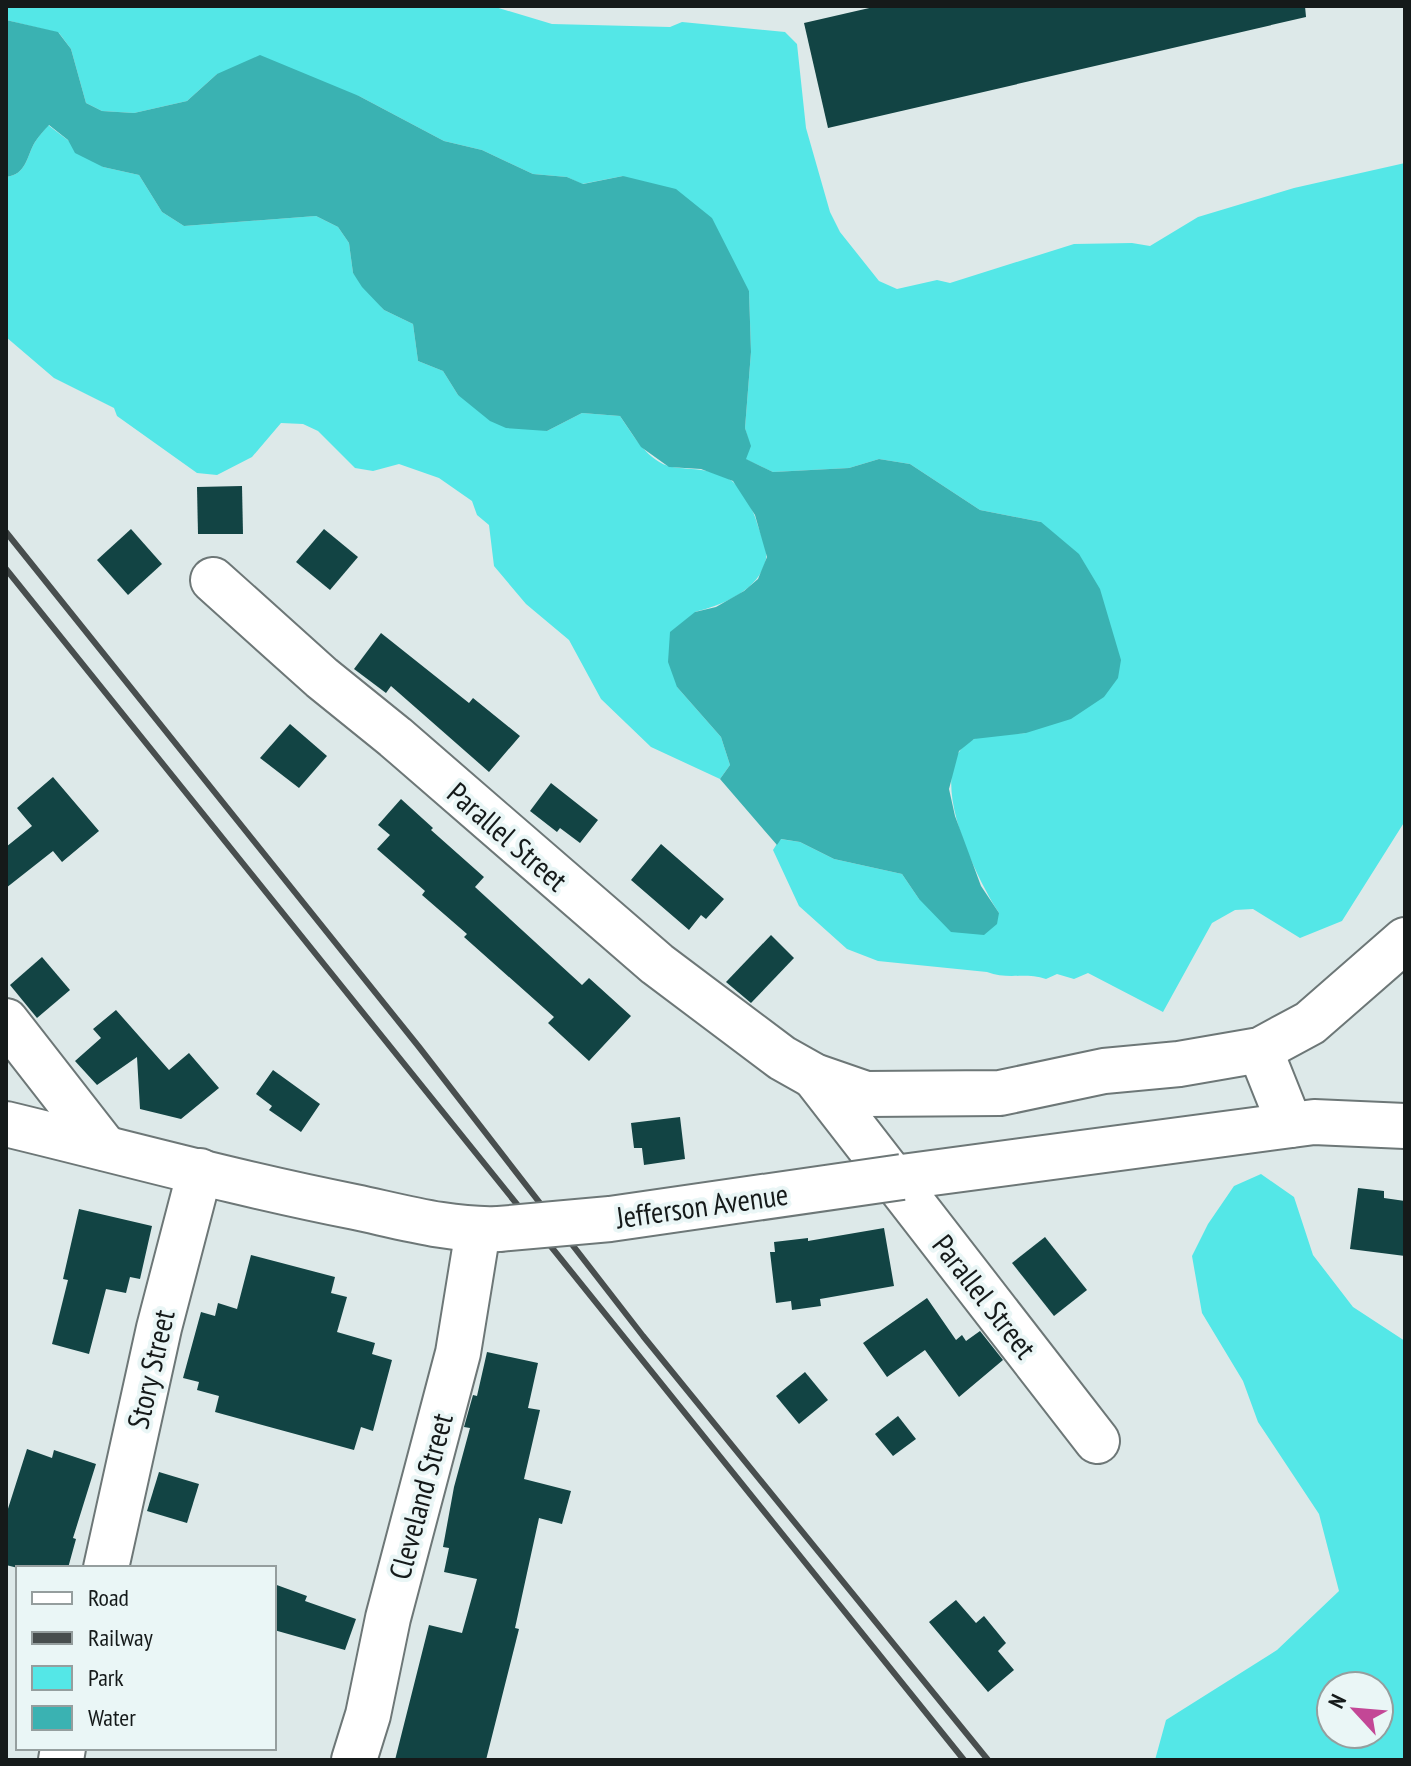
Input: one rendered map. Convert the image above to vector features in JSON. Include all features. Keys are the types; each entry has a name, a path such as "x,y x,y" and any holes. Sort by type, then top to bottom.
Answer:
{"street":[{"name":"Parallel Street","path":"213,580 322,678 395,737 657,964 782,1058 814,1076 866,1094 1000,1093 1104,1071 1179,1064 1260,1050 1310,1023 1405,940"},
{"path":"6,1021 105,1148"},
{"path":"1260,1050 1274,1127"},
{"name":"Parallel Street","path":"814,1076 1097,1441"},
{"name":"Jefferson Avenue","path":"6,1124 308,1198 488,1230 610,1219 1314,1122 1405,1126"},
{"name":"Story Street","path":"106,1566 159,1328 200,1171"},
{"name":"Cleveland Street","path":"354,1760 368,1715 388,1618 488,1230"}],"green space":[{"path":"6,6 492,6 552,24 670,27 682,22 785,32 797,44 806,128 830,212 840,232 879,281 897,289 937,280 950,283 1074,244 1132,243 1150,246 1198,217 1294,188 1405,163 1405,821 1342,921 1300,938 1253,909 1235,910 1212,923 1163,1012 1088,973 1074,979 1057,974 1046,979 1002,975 878,961 847,949 799,906 773,850 780,839 800,842 834,859 902,874 919,899 999,913 978,876 958,825 952,799 952,774 958,754 972,740 990,735 1026,733 1041,522 980,510 910,464 879,459 849,468 773,472 745,459 750,446 745,428 751,352 749,291 623,176 582,184 567,177 533,174 482,150 444,141 359,96 217,74 187,101 134,113 102,111 86,103 71,49 59,33 6,20"},
{"path":"48,125 103,167 139,175 162,212 184,226 316,216 338,227 349,243 353,273 384,310 413,324 418,361 443,371 458,395 547,431 582,413 620,416 642,447 656,460 672,467 718,474 732,481 753,512 765,546 766,559 762,570 748,588 717,605 695,612 677,687 721,737 730,765 720,779 651,747 601,699 569,640 526,604 494,566 489,525 477,515 472,501 439,478 399,464 373,471 355,468 318,431 303,424 281,423 252,457 217,475 197,473 117,416 114,408 54,378 6,337 6,177 22,169 35,142"},
{"path":"1261,1174 1294,1197 1313,1255 1353,1307 1405,1341 1405,1760 1155,1760 1166,1720 1277,1650 1339,1591 1319,1514 1258,1422 1243,1381 1202,1313 1192,1256 1208,1224 1234,1186"}],"water":[{"path":"6,20 58,32 71,49 86,103 102,111 134,113 187,101 217,74 260,55 359,96 444,141 482,150 533,174 567,177 583,184 623,176 676,189 712,218 749,291 751,352 745,428 751,446 746,459 773,472 849,468 879,459 910,464 980,510 1041,522 1079,554 1100,589 1121,660 1118,678 1104,697 1071,719 1026,733 974,739 959,751 949,789 955,816 981,886 999,913 997,924 984,935 951,932 919,899 902,874 834,859 800,842 781,839 777,845 720,779 730,765 721,737 677,687 668,662 670,632 695,612 716,607 744,591 758,579 767,557 755,515 733,481 701,469 669,467 641,447 620,416 582,413 547,431 506,428 490,421 458,395 443,371 418,361 413,324 384,310 362,287 353,273 349,243 338,227 316,216 184,226 162,212 139,175 103,167 75,153 68,140 49,125 35,142 22,169 6,177"}],"building":[{"path":"878,6 1305,6 1306,17 828,128 804,23"},
{"path":"242,486 243,534 198,534 197,487"},
{"path":"131,529 162,564 128,595 97,560"},
{"path":"324,529 358,557 330,590 296,562"},
{"path":"381,633 469,703 473,698 520,736 489,772 391,686 386,693 354,669"},
{"path":"290,724 327,756 299,788 260,758"},
{"path":"53,777 99,831 62,862 53,851 6,888 6,847 32,826 17,808"},
{"path":"551,783 598,820 580,843 560,828 557,832 530,811"},
{"path":"401,799 484,877 475,887 582,985 589,978 631,1016 589,1061 548,1023 554,1017 464,937 467,934 422,895 425,891 377,849 390,835 378,825"},
{"path":"661,844 724,899 706,919 701,915 689,930 631,880"},
{"path":"771,935 794,958 751,1003 726,982"},
{"path":"42,957 70,990 37,1018 10,985"},
{"path":"116,1010 169,1070 189,1053 219,1088 181,1119 140,1109 137,1057 97,1085 75,1061 101,1038 93,1029"},
{"path":"273,1070 320,1104 301,1132 269,1110 272,1106 256,1094"},
{"path":"680,1117 685,1159 644,1165 642,1148 634,1148 631,1123"},
{"path":"1358,1188 1384,1191 1384,1198 1405,1201 1405,1256 1350,1249"},
{"path":"79,1209 152,1226 140,1279 130,1277 126,1293 106,1289 89,1354 52,1344 68,1280 63,1279"},
{"path":"884,1228 894,1286 820,1299 821,1306 792,1310 791,1301 776,1303 770,1252 775,1252 774,1242 808,1238 808,1241"},
{"path":"1045,1237 1087,1290 1054,1316 1012,1263"},
{"path":"251,1255 335,1277 331,1293 347,1297 337,1332 375,1343 372,1354 392,1360 373,1431 361,1427 354,1450 215,1412 219,1396 197,1390 199,1382 183,1378 201,1312 215,1316 218,1303 237,1309"},
{"path":"927,1298 956,1340 962,1335 966,1341 980,1331 1003,1360 959,1397 925,1350 887,1377 863,1343"},
{"path":"487,1352 538,1363 528,1408 540,1410 524,1479 571,1491 562,1524 539,1518 515,1628 519,1629 486,1760 395,1760 429,1625 462,1633 477,1579 444,1572 449,1548 443,1547 454,1487 470,1428 464,1427 473,1395 477,1396"},
{"path":"805,1372 828,1400 799,1424 776,1396"},
{"path":"898,1416 916,1439 893,1456 875,1434"},
{"path":"27,1449 52,1458 54,1450 96,1464 73,1538 76,1539 69,1566 6,1565 6,1515"},
{"path":"159,1472 199,1484 187,1523 147,1511"},
{"path":"276,1585 307,1596 305,1601 356,1619 345,1650 276,1631"},
{"path":"956,1600 976,1623 984,1616 1006,1643 998,1651 1014,1670 988,1692 929,1622"}],"railway":[{"path":"6,532 419,1047 643,1336 988,1760"},
{"path":"6,569 964,1760"}]}
